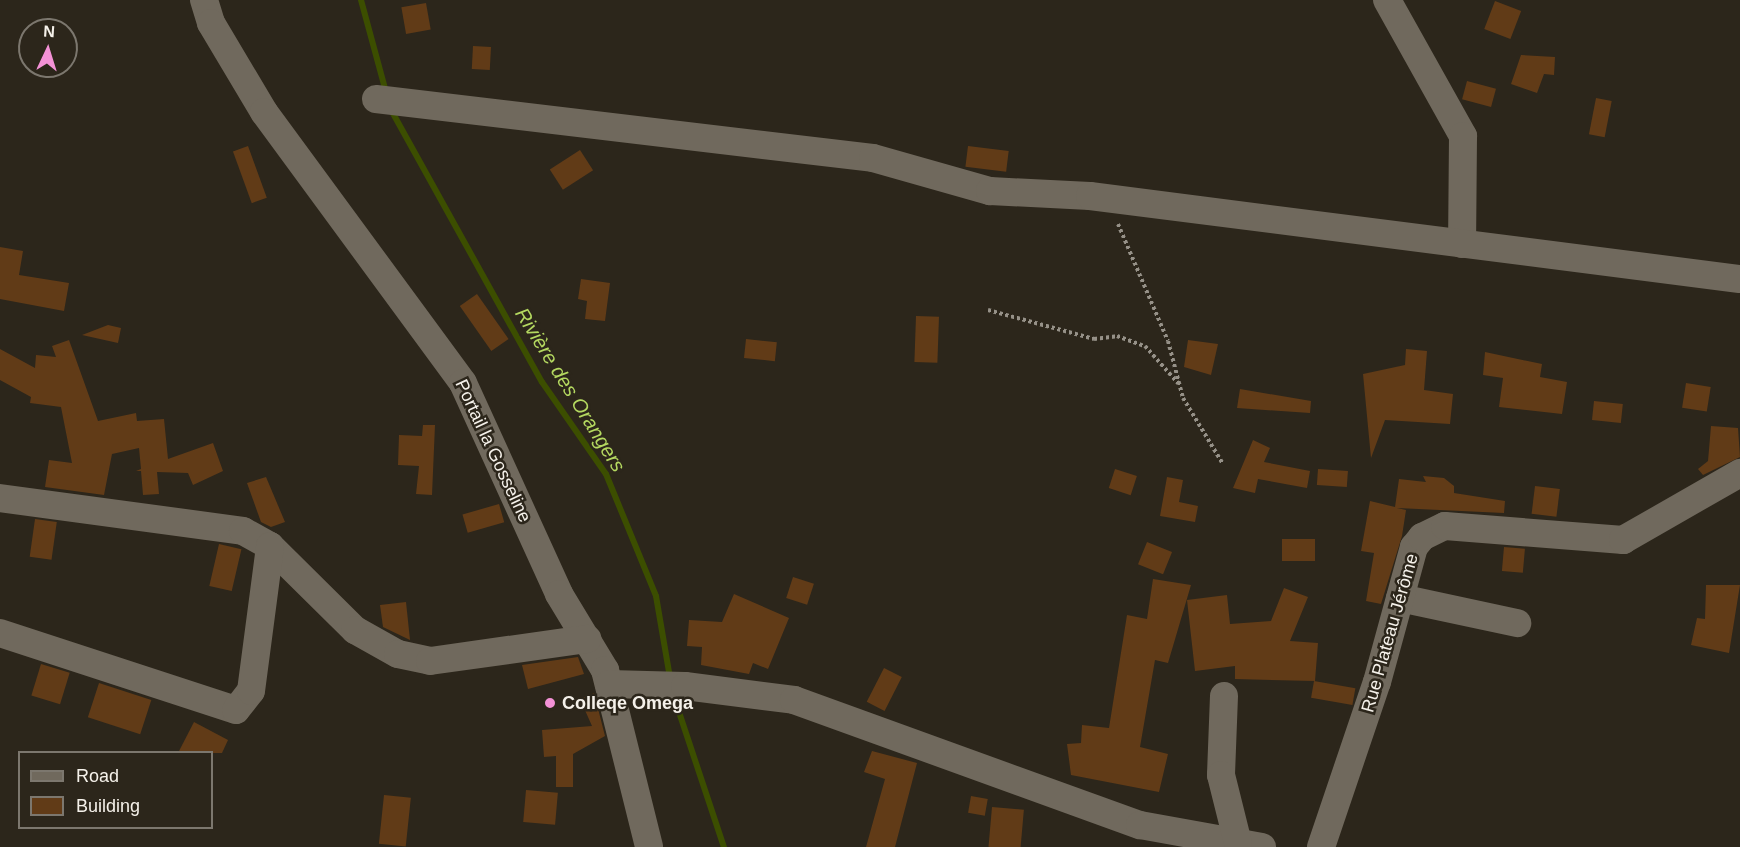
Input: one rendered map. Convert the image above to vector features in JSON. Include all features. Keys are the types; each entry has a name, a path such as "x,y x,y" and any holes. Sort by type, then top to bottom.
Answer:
{"street":[{"name":"Portail la Gosseline","path":"204,0 211,23 264,112 463,383 559,594 587,639 609,684 649,847"},
{"path":"1387,0 1463,136 1462,244"},
{"path":"376,99 873,158 990,191 1090,196 1740,279"},
{"name":"Rue Plateau Jérôme","path":"1322,847 1401,598 1414,547 1445,526 1623,540 1740,473"},
{"path":"0,498 243,531 270,546 355,630 398,654 430,662 587,639"},
{"path":"0,633 236,710 251,691 270,546"},
{"path":"1401,598 1517,623"},
{"path":"609,684 685,686 794,700 1140,825 1250,845"},
{"path":"1224,696 1221,775 1250,845"}],"path":[{"path":"1090,196 1111,205 1168,340 1179,383 1200,433 1223,464"},
{"path":"988,310 1094,339 1117,336 1145,346 1179,383"}],"building":[{"path":"1495,1 1521,11 1510,39 1484,29"},
{"path":"426,3 431,30 406,34 401,7"},
{"path":"473,46 491,47 490,70 472,69"},
{"path":"1521,55 1555,57 1554,75 1544,74 1537,93 1511,84"},
{"path":"1467,81 1496,89 1491,107 1462,99"},
{"path":"1596,98 1612,101 1605,137 1589,134"},
{"path":"248,146 267,198 252,203 233,151"},
{"path":"968,146 1009,151 1006,172 965,167"},
{"path":"580,150 593,170 563,190 550,170"},
{"path":"0,247 23,251 19,275 69,283 64,311 0,299"},
{"path":"581,279 610,283 605,321 585,319 587,301 578,299"},
{"path":"477,294 509,339 491,351 460,306"},
{"path":"916,316 939,317 937,363 914,362"},
{"path":"108,325 121,328 118,343 82,335"},
{"path":"746,339 777,342 775,361 744,358"},
{"path":"69,340 98,421 136,413 137,421 164,419 168,459 213,443 223,471 193,485 188,473 157,472 159,494 143,495 141,471 136,471 141,469 139,448 112,454 104,495 45,487 49,460 72,463 61,407 30,403 31,397 0,380 0,349 35,368 36,355 56,357 52,346"},
{"path":"1188,340 1218,344 1211,375 1184,367"},
{"path":"1406,349 1427,351 1424,390 1453,394 1450,424 1385,420 1371,458 1363,374 1405,365"},
{"path":"1485,352 1542,364 1540,377 1567,382 1562,414 1499,407 1503,378 1483,375"},
{"path":"1686,383 1711,387 1707,412 1682,408"},
{"path":"1240,389 1311,401 1310,413 1237,408"},
{"path":"1594,401 1623,404 1621,423 1592,420"},
{"path":"423,425 435,425 432,495 416,494 419,466 398,465 399,435 422,436"},
{"path":"1711,426 1738,428 1740,457 1703,475 1698,469 1708,461"},
{"path":"1253,440 1270,448 1264,462 1310,471 1307,488 1258,479 1255,493 1233,488"},
{"path":"1115,469 1137,476 1131,495 1109,488"},
{"path":"1318,469 1348,471 1347,487 1317,485"},
{"path":"1423,476 1444,478 1454,486 1454,493 1505,501 1504,513 1397,508 1406,510 1402,536 1381,604 1366,601 1374,553 1361,551 1370,501 1395,507 1399,479 1426,482"},
{"path":"266,477 285,522 271,527 261,522 247,483"},
{"path":"1167,477 1183,480 1179,502 1198,506 1195,522 1160,516"},
{"path":"1535,486 1560,489 1556,517 1532,514"},
{"path":"499,504 504,522 468,533 462,514"},
{"path":"35,519 57,522 51,560 30,557"},
{"path":"1282,539 1315,539 1315,561 1282,561"},
{"path":"1147,542 1172,552 1163,574 1138,564"},
{"path":"219,544 241,549 232,591 209,586"},
{"path":"1504,547 1525,549 1523,573 1502,571"},
{"path":"793,577 814,584 807,605 786,598"},
{"path":"1153,579 1191,585 1168,663 1155,660 1140,747 1168,754 1159,792 1071,775 1067,744 1081,743 1082,725 1109,728 1127,615 1147,619"},
{"path":"1706,585 1740,585 1729,653 1691,645 1697,618 1705,619"},
{"path":"1284,588 1308,597 1290,641 1318,643 1315,681 1235,679 1235,666 1195,671 1187,600 1227,595 1230,624 1271,621"},
{"path":"734,594 789,618 768,669 753,663 749,674 701,665 702,647 687,646 689,620 722,622"},
{"path":"406,602 410,640 383,627 380,605"},
{"path":"578,657 584,674 528,689 522,665"},
{"path":"41,664 70,673 60,704 31,696"},
{"path":"884,668 902,677 885,711 867,702"},
{"path":"1314,681 1355,688 1352,705 1311,698"},
{"path":"99,683 151,700 140,734 88,717"},
{"path":"594,693 605,736 573,754 573,787 556,787 556,756 544,757 542,730 592,726 580,699"},
{"path":"194,722 228,740 222,753 179,751"},
{"path":"872,751 917,763 895,847 866,847 885,779 864,772"},
{"path":"526,790 558,793 555,825 523,822"},
{"path":"384,795 411,798 406,847 379,844"},
{"path":"971,796 988,799 985,816 968,813"},
{"path":"992,807 1024,810 1021,847 989,847"}],"waterway":[{"name":"Rivière des Orangers","path":"361,0 386,92"},
{"name":"Rivière des Orangers","path":"390,108 542,382 606,474 656,596 670,678"},
{"name":"Rivière des Orangers","path":"673,694 724,847"}],"place":[{"name":"Colleqe Omega","path":"550,703"}]}
